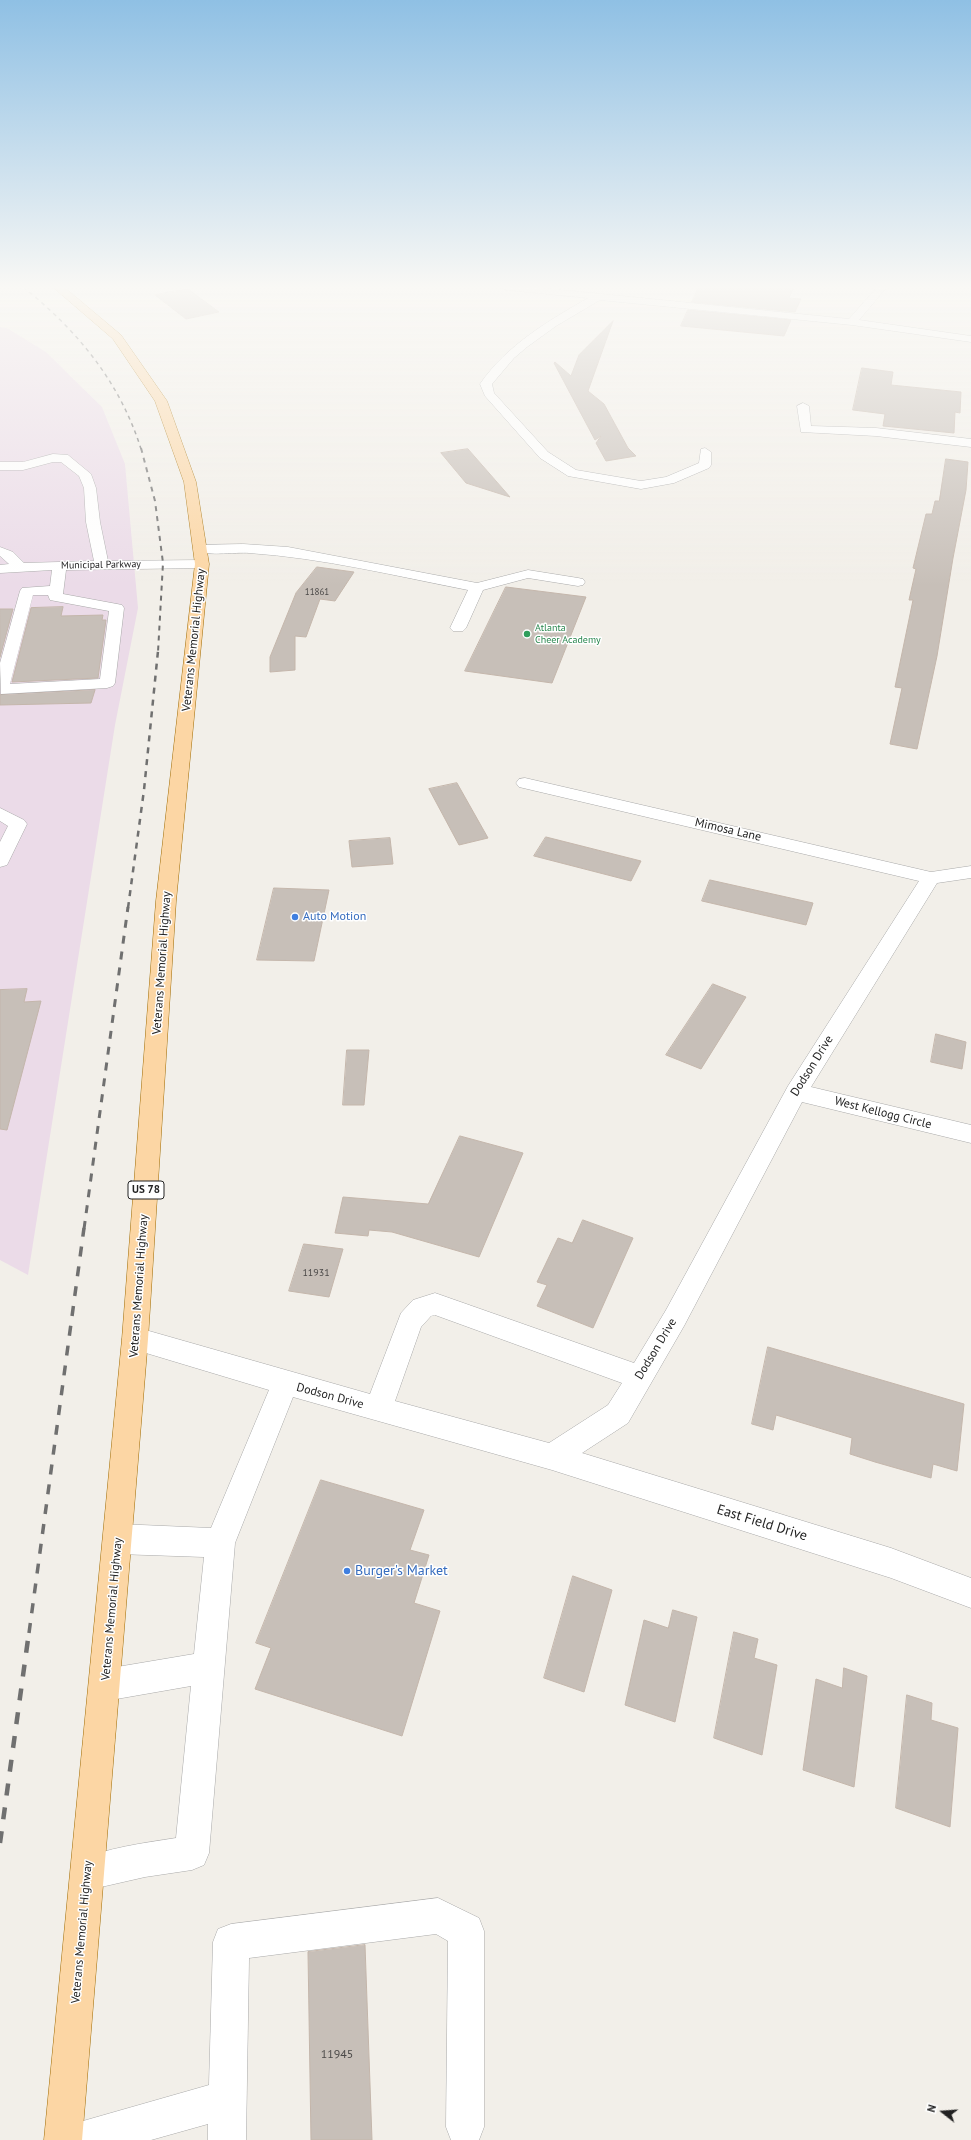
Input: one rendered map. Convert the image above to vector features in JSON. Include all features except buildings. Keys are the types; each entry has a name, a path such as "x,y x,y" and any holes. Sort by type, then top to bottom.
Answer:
{"main road":[{"name":"Veterans Memorial Highway","path":"63,2140 135,1339 166,901 201,557 190,482 161,401 152,387"}],"street":[{"path":"487,387 489,394 544,455 572,473 641,485 669,480 690,473 705,465 705,452"},
{"path":"803,406 806,429 883,433 971,443"},
{"path":"0,466 23,466 53,458 64,458 85,474 90,488 93,522 102,565"},
{"name":"Municipal Parkway","path":"0,569 102,565 201,557 244,548 288,551 477,587"},
{"path":"0,551 8,555 21,568"},
{"path":"56,590 27,591 1,690 107,683 117,608 55,597 60,566"},
{"path":"458,628 477,587 528,574 578,582"},
{"name":"Mimosa Lane","path":"525,783 931,878"},
{"path":"0,813 18,824 0,861"},
{"path":"931,878 971,872"},
{"name":"Dodson Drive","path":"135,1339 285,1383 552,1457 618,1414 675,1318 796,1092 931,878"},
{"name":"West Kellogg Circle","path":"796,1092 971,1134"},
{"path":"378,1409 410,1321 422,1308 435,1304 640,1377"},
{"path":"88,1873 145,1860 192,1854 220,1543 285,1383"},
{"name":"East Field Drive","path":"552,1457 675,1497 891,1562 971,1593"},
{"path":"118,1540 220,1543"},
{"path":"105,1685 209,1667"},
{"path":"227,2140 231,1942 438,1916 466,1931 465,2127"},
{"path":"83,2140 228,2099"}],"shaded area":[{"path":"0,387 82,387 102,407 125,464 138,608 115,725 28,1275 0,1260"}],"railway":[{"path":"113,387 132,425 141,449"},
{"path":"141,448 155,501 163,563 158,652"},
{"path":"128,908 144,790 158,651"},
{"path":"84,1229 128,907"},
{"path":"29,1633 84,1228"},
{"path":"0,1843 29,1632"}],"place":[{"name":"Atlanta Cheer Academy","path":"527,634"},
{"name":"Auto Motion","path":"295,917"},
{"name":"Burger's Market","path":"347,1571"}]}
